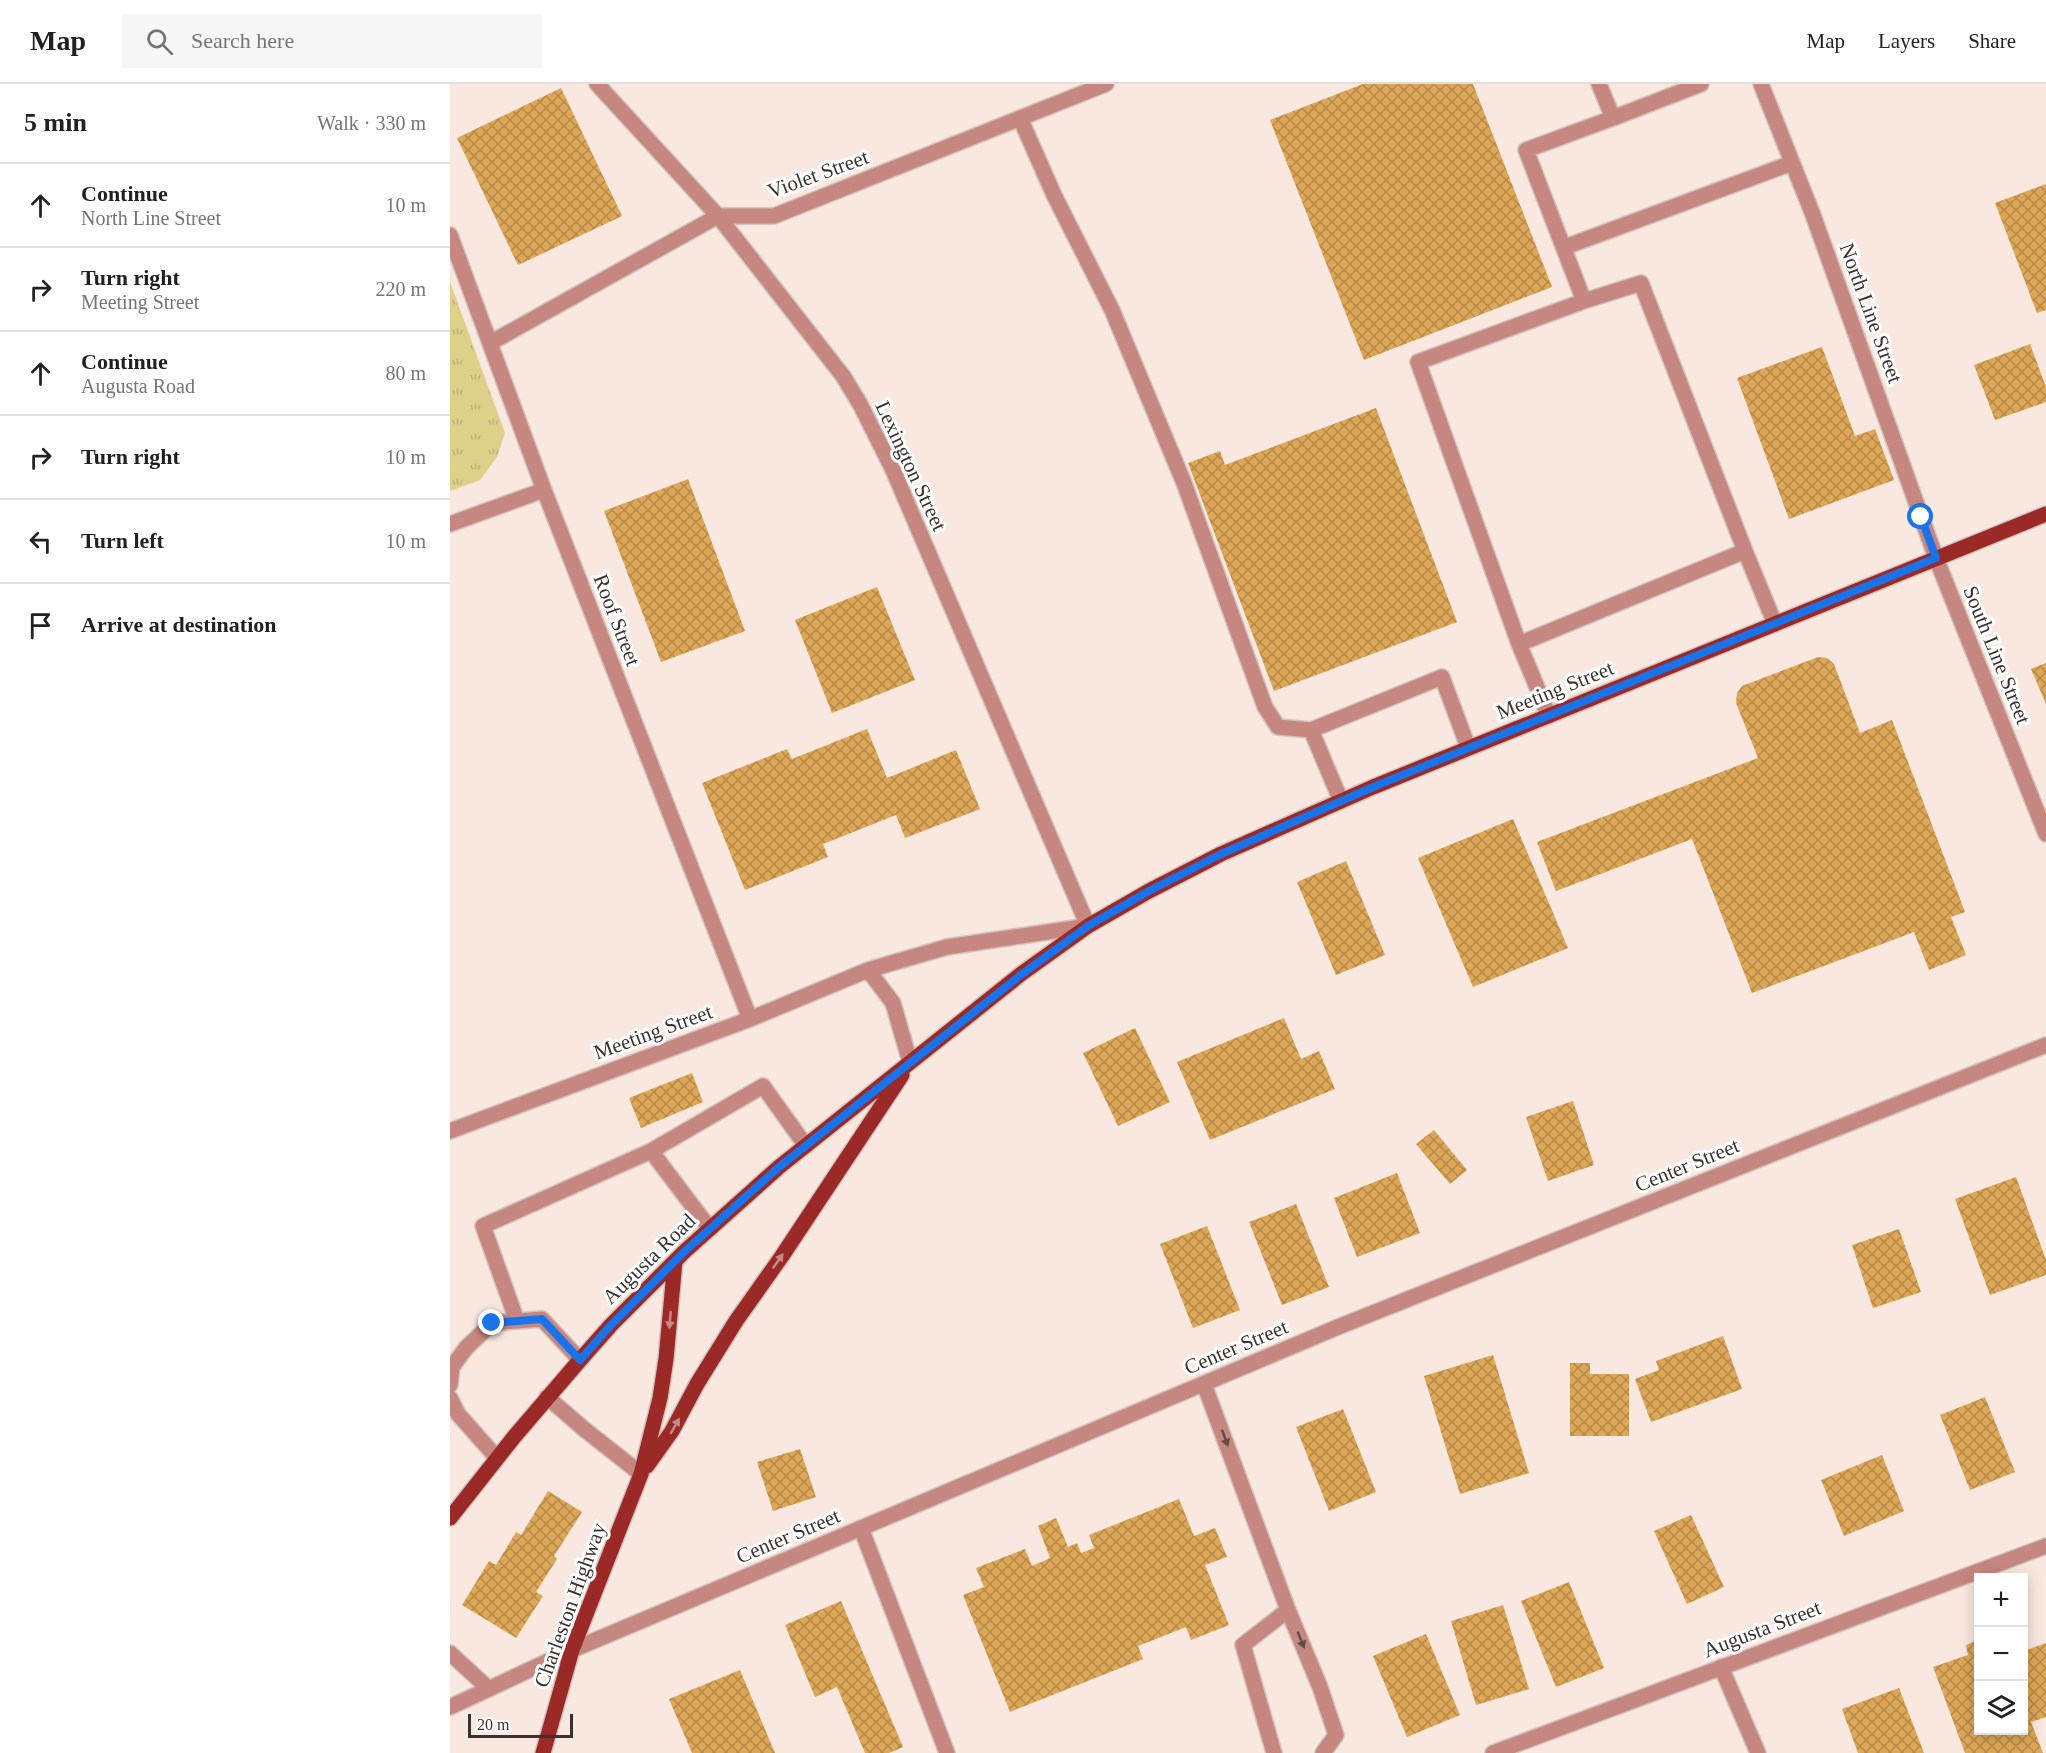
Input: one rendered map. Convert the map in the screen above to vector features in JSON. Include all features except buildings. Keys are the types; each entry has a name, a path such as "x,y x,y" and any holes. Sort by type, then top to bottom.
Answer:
{"main road":[{"name":"Meeting Street","path":"910,1062 1022,974 1088,926 1221,854 1468,747 2046,514"},
{"name":"Augusta Road","path":"450,1518 497,1458 611,1325 710,1229 779,1167 910,1062"},
{"path":"642,1474 672,1431 735,1320 782,1256 910,1062"},
{"path":"642,1474 660,1398 675,1262"},
{"name":"Charleston Highway","path":"543,1753 572,1650 642,1474"}],"street":[{"name":"Lexington Street","path":"597,84 718,216 836,368 860,404 893,470 1088,926"},
{"name":"Violet Street","path":"490,343 718,216 774,216 1106,84"},
{"path":"1599,84 1613,117"},
{"path":"1584,301 1526,150 1701,84"},
{"name":"North Line Street","path":"1761,84 1860,342 1936,558"},
{"path":"1020,118 1054,195 1112,310 1180,472 1264,707 1278,728 1311,730 1442,677 1468,747"},
{"path":"1565,247 1792,163"},
{"name":"Roof Street","path":"450,235 544,490 750,1019"},
{"path":"1549,716 1519,644 1418,362 1584,301 1641,283 1775,624"},
{"path":"450,524 544,490"},
{"path":"1519,644 1745,551"},
{"name":"South Line Street","path":"1936,558 2046,834"},
{"path":"1311,730 1341,801"},
{"name":"Meeting Street","path":"450,1131 750,1019 868,970 947,947 1088,926"},
{"path":"868,970 893,1003 910,1062"},
{"name":"Center Street","path":"450,1707 572,1650 1338,1327 2046,1045"},
{"path":"517,1321 483,1226 651,1151 763,1086 806,1146"},
{"path":"651,1151 710,1229"},
{"path":"450,1385 452,1367 466,1348 492,1323 542,1319 580,1360"},
{"path":"1204,1384 1288,1610 1320,1687 1336,1735 1323,1753"},
{"path":"548,1397 642,1474"},
{"path":"450,1398 458,1414 497,1458"},
{"path":"861,1528 947,1753"},
{"name":"Augusta Street","path":"1493,1753 2046,1546"},
{"path":"1274,1753 1243,1645 1288,1610"},
{"path":"450,1653 489,1689"},
{"path":"1721,1667 1758,1753"}],"green space":[{"path":"450,282 505,433 497,457 480,480 450,491"}],"route":[{"path":"492,1323 542,1319 580,1360 611,1325 685,1251 779,1167 1022,974 1088,926 1221,854 1373,787 1936,558 1921,517"}]}
